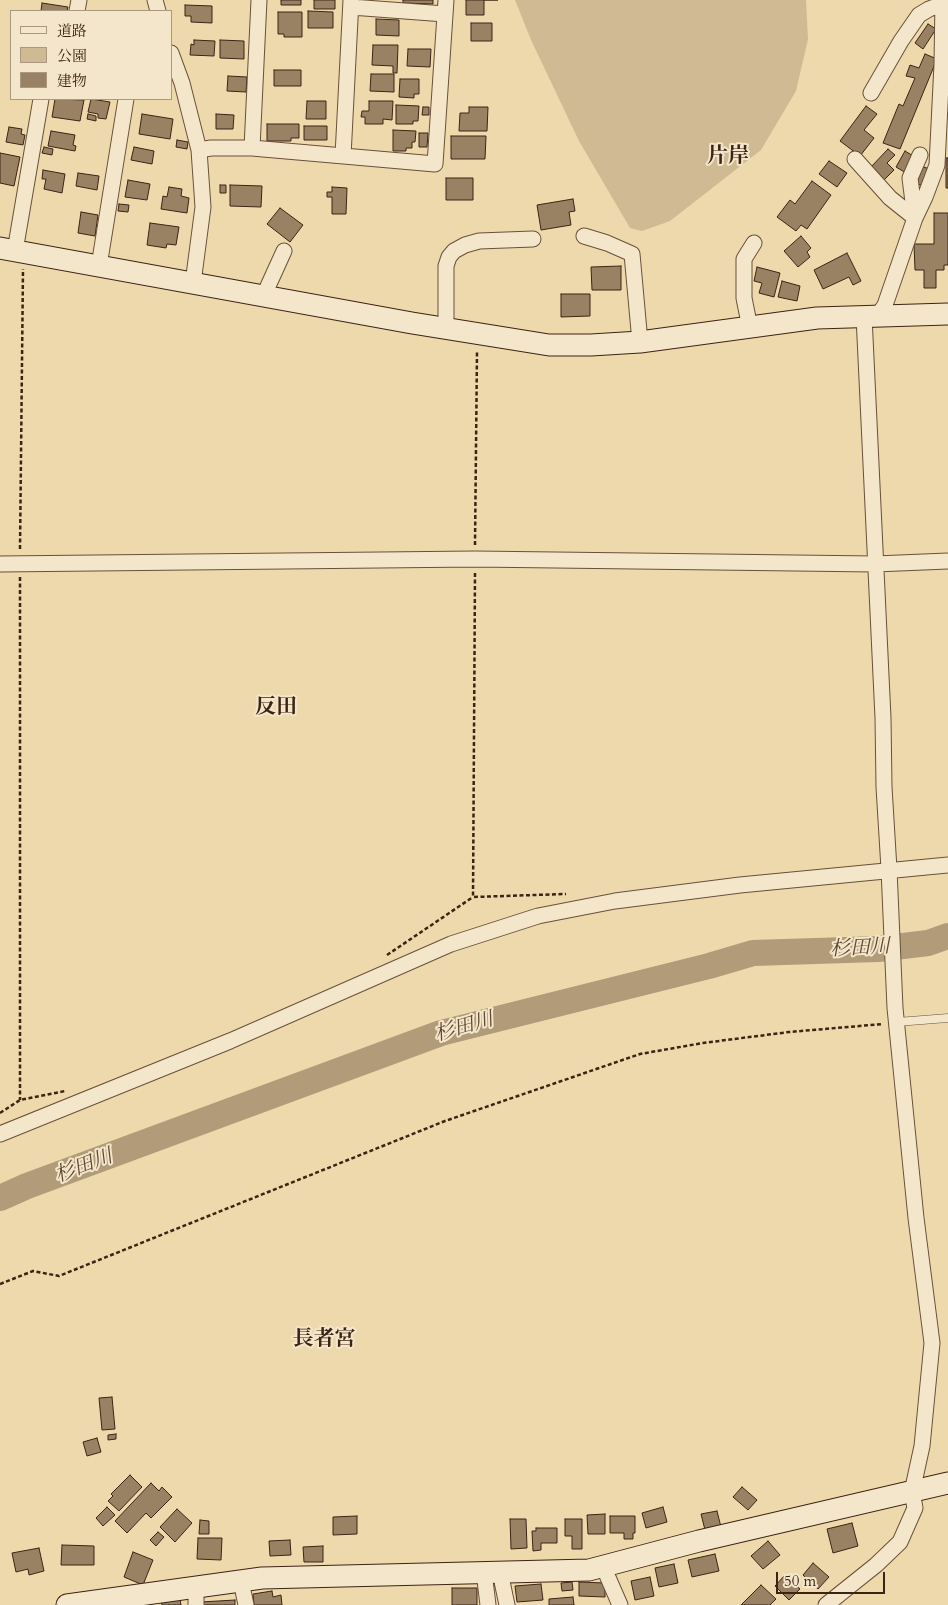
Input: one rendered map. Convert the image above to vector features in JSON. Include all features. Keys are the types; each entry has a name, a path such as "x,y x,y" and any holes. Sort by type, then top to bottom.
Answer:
{"street":[{"path":"252,148 259,0"},
{"path":"871,93 918,15 943,2 943,147 926,197 915,218 885,305 871,316"},
{"path":"200,150 211,148 252,148 343,156 435,164 445,7 351,3 343,156"},
{"path":"173,60 182,83 200,150 203,207 192,283"},
{"path":"41,100 13,251 477,334 549,345 640,342 817,318 948,314"},
{"path":"99,266 126,100"},
{"path":"915,218 910,178 920,155"},
{"path":"855,159 890,198 915,218"},
{"path":"584,236 607,243 632,254 640,342"},
{"path":"446,328 446,266 449,257 454,251 464,245 478,241 533,239"},
{"path":"750,328 744,298 744,259 754,243"},
{"path":"264,295 284,251"},
{"path":"826,1605 876,1565 900,1542 915,1508 912,1492 922,1446 932,1343 916,1218 896,1015 875,564 871,316"},
{"path":"0,564 475,559 875,564 948,561"},
{"path":"0,1134 230,1041 450,944 538,916 615,901 740,885 890,876 948,865"},
{"path":"67,1605 196,1596 241,1581 262,1578 589,1570 699,1541 948,1483"},
{"path":"602,1566 620,1605"},
{"path":"488,1605 492,1572"},
{"path":"492,1572 507,1605"},
{"path":"241,1581 246,1605"}],"lane":[{"path":"896,1015 948,1018"}],"path":[{"path":"0,1113 20,1100 20,564 13,251"},
{"path":"473,897 477,334"},
{"path":"383,958 473,897 568,894"},
{"path":"0,1284 33,1271 59,1276 445,1121 640,1054 702,1043 789,1032 896,1015"}],"green space":[{"path":"515,0 806,0 808,39 796,91 761,150 670,221 642,231 630,228 579,141 531,40"}],"building":[{"path":"281,0 301,0 301,5 281,5"},
{"path":"314,0 335,0 335,9 314,9"},
{"path":"403,0 433,0 433,4 403,3"},
{"path":"466,0 484,0 484,15 466,15"},
{"path":"42,3 68,7 67,10 41,10"},
{"path":"185,5 212,6 212,23 191,22 191,16 185,16"},
{"path":"308,11 333,12 333,28 308,28"},
{"path":"278,12 302,12 302,37 284,37 284,34 278,34"},
{"path":"376,19 399,20 399,36 376,35"},
{"path":"471,23 492,23 492,41 471,41"},
{"path":"928,24 936,29 923,49 915,43"},
{"path":"194,40 215,41 214,56 190,55 191,44 194,45"},
{"path":"220,40 244,41 244,59 220,58"},
{"path":"373,45 398,45 397,73 393,73 393,66 372,65"},
{"path":"408,49 431,49 430,67 407,66"},
{"path":"925,54 937,59 900,149 883,143 899,104 903,106 915,78 906,76 910,65 919,68"},
{"path":"274,70 301,70 301,86 274,86"},
{"path":"371,74 394,74 394,92 370,91"},
{"path":"228,76 247,77 246,92 227,91"},
{"path":"400,79 419,79 419,94 414,94 414,98 399,97"},
{"path":"55,100 84,100 80,121 52,117"},
{"path":"91,100 110,102 106,119 98,118 98,114 88,112"},
{"path":"307,101 326,101 326,119 306,119"},
{"path":"369,101 393,101 392,120 383,119 383,124 365,124 365,117 361,117 362,111 369,111"},
{"path":"396,105 419,106 418,121 413,121 413,124 396,124"},
{"path":"866,106 877,114 864,130 874,138 860,156 840,141"},
{"path":"423,107 429,107 429,115 422,115"},
{"path":"469,107 488,107 487,131 459,131 460,113 469,113"},
{"path":"88,114 96,116 96,121 87,119"},
{"path":"142,114 173,119 170,139 139,134"},
{"path":"216,114 234,115 233,129 216,129"},
{"path":"267,124 299,124 299,138 291,138 291,141 267,141"},
{"path":"304,126 327,126 327,140 304,140"},
{"path":"9,127 22,129 21,134 25,135 23,145 6,142"},
{"path":"393,130 416,131 415,142 412,142 412,148 406,148 406,151 393,151"},
{"path":"51,131 75,135 73,145 76,146 75,151 48,146"},
{"path":"419,133 428,133 427,147 419,147"},
{"path":"451,136 486,136 485,159 451,159"},
{"path":"177,140 188,142 187,149 176,147"},
{"path":"44,147 53,149 52,155 42,153"},
{"path":"134,147 154,151 152,164 131,160"},
{"path":"888,149 895,155 887,163 894,170 883,181 870,168"},
{"path":"905,151 915,157 906,173 896,167"},
{"path":"0,153 20,157 14,186 0,183"},
{"path":"946,158 948,158 948,188 946,188"},
{"path":"829,161 847,173 837,187 819,174"},
{"path":"920,166 930,169 924,186 915,183"},
{"path":"43,170 65,174 62,193 44,189 46,179 42,179"},
{"path":"78,173 99,176 97,190 76,186"},
{"path":"446,178 473,178 473,200 446,200"},
{"path":"128,180 150,184 147,200 125,197"},
{"path":"812,181 831,195 807,229 801,225 796,231 777,217 790,200 795,204"},
{"path":"220,185 226,185 226,193 220,193"},
{"path":"230,185 262,186 261,207 230,206"},
{"path":"169,187 182,189 181,196 189,198 187,213 161,209 163,196 167,197"},
{"path":"332,187 347,188 346,214 332,214 332,197 327,197 327,192 332,192"},
{"path":"573,199 575,211 569,212 571,225 541,230 537,205"},
{"path":"119,204 129,205 128,212 118,211"},
{"path":"280,208 303,225 290,242 267,224"},
{"path":"81,212 98,215 95,236 78,233"},
{"path":"934,213 948,213 948,265 944,265 944,270 936,270 936,288 924,288 924,270 915,270 914,244 934,244"},
{"path":"150,223 179,227 176,245 167,244 166,248 147,245"},
{"path":"801,236 811,248 807,252 810,257 798,267 784,251"},
{"path":"847,253 861,281 853,285 849,277 823,289 814,270"},
{"path":"621,266 621,290 592,290 591,267"},
{"path":"757,267 780,273 774,297 759,293 762,283 754,281"},
{"path":"782,281 800,286 797,301 778,297"},
{"path":"561,294 590,294 590,316 561,317"},
{"path":"112,1397 115,1429 102,1430 99,1398"},
{"path":"116,1434 116,1439 108,1440 108,1435"},
{"path":"97,1438 101,1452 87,1456 83,1442"},
{"path":"130,1475 142,1487 119,1511 108,1501 113,1496 111,1494"},
{"path":"151,1483 159,1491 162,1487 172,1497 151,1518 146,1513 127,1533 115,1521"},
{"path":"742,1487 757,1500 748,1510 733,1497"},
{"path":"107,1507 115,1515 103,1526 96,1518"},
{"path":"663,1507 667,1522 646,1528 642,1513"},
{"path":"177,1509 192,1523 175,1542 160,1527"},
{"path":"717,1511 721,1527 705,1530 701,1514"},
{"path":"605,1514 605,1534 588,1534 587,1515"},
{"path":"357,1516 357,1534 333,1535 333,1517"},
{"path":"610,1516 635,1516 633,1539 624,1539 624,1533 610,1533"},
{"path":"510,1519 526,1519 527,1548 511,1549"},
{"path":"565,1519 582,1519 582,1549 572,1549 572,1536 565,1536"},
{"path":"200,1520 209,1521 209,1534 199,1534"},
{"path":"852,1523 858,1546 833,1553 827,1529"},
{"path":"536,1528 557,1528 557,1543 541,1543 541,1550 533,1551 532,1531 536,1531"},
{"path":"158,1532 164,1537 156,1546 150,1540"},
{"path":"198,1538 222,1538 221,1560 197,1559"},
{"path":"290,1540 291,1555 270,1556 269,1541"},
{"path":"768,1541 780,1555 763,1569 751,1556"},
{"path":"62,1545 94,1546 94,1565 61,1565"},
{"path":"323,1546 323,1562 304,1562 303,1547"},
{"path":"39,1548 44,1571 29,1575 28,1569 16,1572 12,1553"},
{"path":"133,1552 153,1560 143,1585 124,1577"},
{"path":"715,1554 719,1571 692,1577 688,1560"},
{"path":"813,1563 829,1577 818,1589 803,1575"},
{"path":"674,1564 678,1583 659,1587 655,1568"},
{"path":"785,1575 800,1589 789,1600 775,1586"},
{"path":"650,1577 654,1596 635,1600 631,1581"},
{"path":"572,1582 573,1590 562,1591 561,1583"},
{"path":"579,1582 605,1583 605,1597 579,1596"},
{"path":"541,1584 543,1600 517,1602 515,1586"},
{"path":"761,1585 776,1599 770,1605 741,1605"},
{"path":"452,1588 477,1588 477,1605 452,1605"},
{"path":"272,1591 273,1597 281,1595 282,1605 254,1605 253,1594"},
{"path":"573,1597 574,1605 549,1605 549,1599"},
{"path":"180,1600 181,1605 162,1605 161,1601"},
{"path":"235,1600 235,1605 202,1605 201,1602"}],"waterway":[{"name":"杉田川","path":"0,1198 27,1186 441,1033 709,966 753,953 878,949 928,943 948,936"}],"district":[{"name":"片岸","path":"728,157"},
{"name":"反田","path":"276,708"},
{"name":"長者宮","path":"324,1340"}]}
